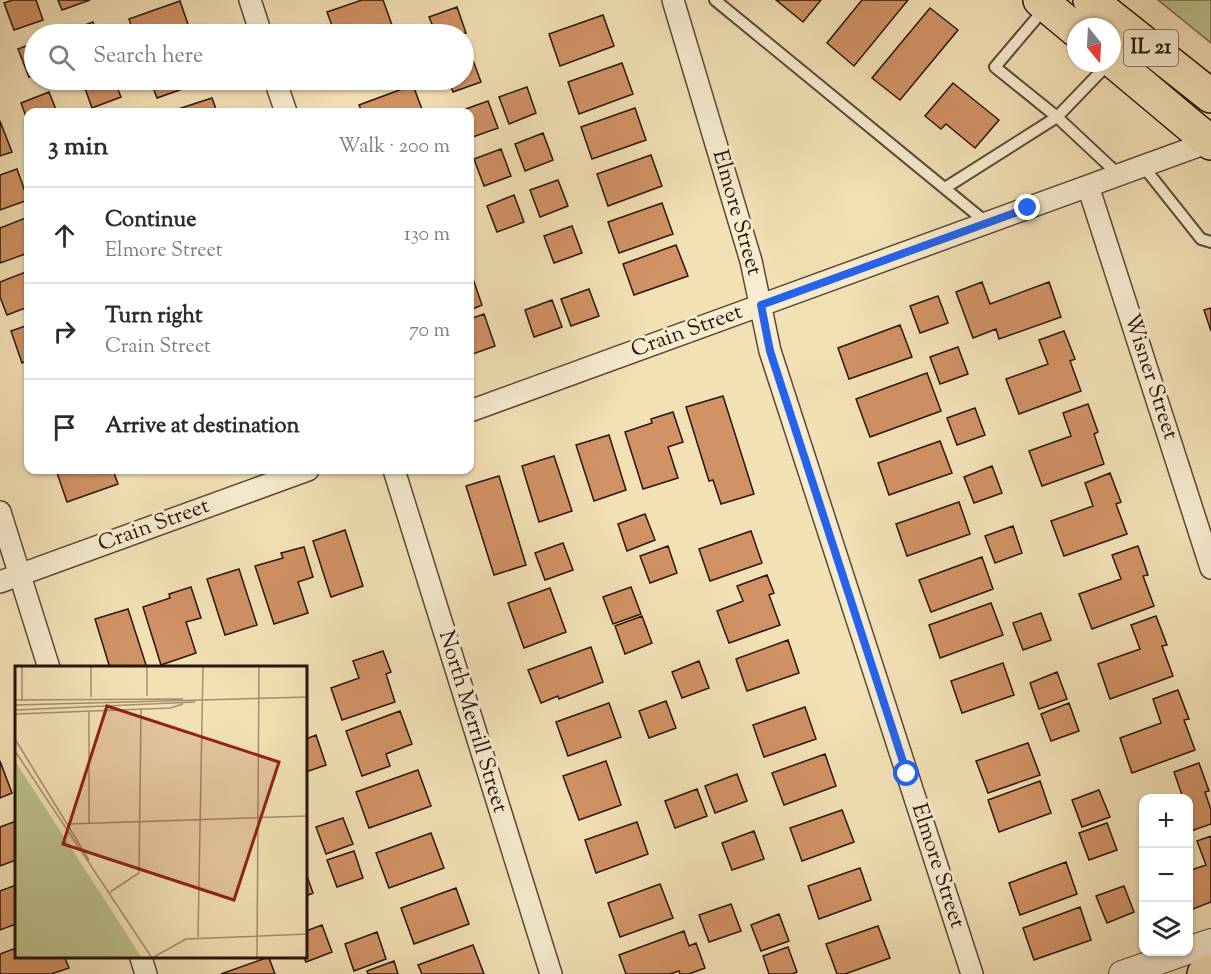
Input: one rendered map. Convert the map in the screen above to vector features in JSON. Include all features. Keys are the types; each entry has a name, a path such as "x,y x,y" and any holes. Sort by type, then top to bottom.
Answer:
{"main road":[{"name":"IL 21","path":"1090,0 1211,96"},
{"path":"1044,3 1067,22"},
{"name":"IL 21","path":"1121,69 1210,142"},
{"path":"1204,974 1211,971"}],"street":[{"path":"250,0 258,24"},
{"name":"Elmore Street","path":"673,0 751,261 770,351 972,974"},
{"path":"279,90 285,108"},
{"name":"Crain Street","path":"474,410 1210,142"},
{"name":"Wisner Street","path":"1088,186 1211,568"},
{"name":"Crain Street","path":"10,578 297,474"},
{"name":"North Merrill Street","path":"394,474 551,974"},
{"path":"0,512 10,578 48,666"},
{"path":"1193,949 1211,942"},
{"path":"1122,974 1173,956"},
{"path":"142,959 146,974"}],"lane":[{"path":"715,0 987,223"},
{"path":"1044,3 995,67 1057,117 1119,175"},
{"path":"945,188 1057,117 1100,72"},
{"path":"1143,166 1201,240 1211,242"}],"green space":[{"path":"1158,0 1211,0 1211,43"}],"building":[{"path":"13,0 36,0 43,20 24,24 24,27 14,30 4,3"},
{"path":"58,0 90,0 62,10"},
{"path":"362,0 383,0 392,24 331,24 327,12"},
{"path":"776,0 821,0 803,22"},
{"path":"862,0 908,0 854,66 827,43"},
{"path":"180,1 188,24 131,24 129,19"},
{"path":"457,7 463,24 432,24 429,17"},
{"path":"930,8 958,30 900,100 872,78"},
{"path":"603,15 614,46 560,66 549,34"},
{"path":"24,47 24,64 18,49"},
{"path":"474,63 481,82 474,84"},
{"path":"622,63 633,94 579,114 568,82"},
{"path":"953,83 999,120 975,148 946,124 941,129 925,116"},
{"path":"527,87 536,113 509,124 499,97"},
{"path":"86,90 118,90 121,97 92,108"},
{"path":"154,90 180,90 157,98"},
{"path":"400,90 415,90 422,108 360,108 359,105"},
{"path":"49,92 55,108 24,108 24,111 21,103"},
{"path":"212,98 216,108 181,108"},
{"path":"488,101 498,128 474,137 474,108 468,108"},
{"path":"635,108 646,140 592,159 581,127"},
{"path":"0,121 12,152 0,156"},
{"path":"543,133 553,160 525,171 515,144"},
{"path":"501,149 511,176 484,186 474,159"},
{"path":"651,155 662,186 608,206 597,174"},
{"path":"17,169 24,189 24,201 0,210 0,175"},
{"path":"558,180 568,206 540,217 530,190"},
{"path":"514,195 524,222 497,232 487,206"},
{"path":"662,203 673,234 619,253 608,222"},
{"path":"24,219 24,254 0,263 0,228"},
{"path":"572,226 582,253 554,263 544,236"},
{"path":"676,245 688,276 634,295 623,264"},
{"path":"24,273 24,309 7,315 0,297 0,282"},
{"path":"474,282 482,305 474,308"},
{"path":"982,282 990,304 1049,282 1061,317 999,339 996,329 973,338 956,292"},
{"path":"589,289 599,316 571,326 561,299"},
{"path":"938,296 948,323 920,333 910,306"},
{"path":"552,300 562,327 534,337 525,310"},
{"path":"1211,308 1211,331 1204,310"},
{"path":"484,314 495,346 474,354 474,318"},
{"path":"900,325 912,357 849,379 838,348"},
{"path":"24,326 24,362 22,363 11,331"},
{"path":"1064,331 1075,359 1070,361 1081,391 1019,414 1006,379 1048,364 1039,340"},
{"path":"958,347 968,374 940,384 930,357"},
{"path":"927,373 941,411 870,437 856,399"},
{"path":"723,396 754,494 721,504 713,480 709,481 686,407"},
{"path":"1088,404 1098,432 1094,434 1104,464 1042,486 1029,451 1071,436 1063,413"},
{"path":"975,408 985,435 957,445 947,418"},
{"path":"673,412 683,442 668,447 678,478 643,489 625,432 652,423 651,419"},
{"path":"609,435 626,490 594,501 576,445"},
{"path":"940,441 952,473 889,495 878,463"},
{"path":"554,456 572,511 539,522 522,466"},
{"path":"992,466 1002,493 974,503 964,477"},
{"path":"1110,473 1121,502 1116,504 1127,534 1064,556 1051,521 1093,506 1085,483"},
{"path":"57,474 114,474 118,484 67,502"},
{"path":"499,476 526,565 494,575 466,486"},
{"path":"959,502 970,534 907,556 896,524"},
{"path":"645,514 655,540 627,551 618,524"},
{"path":"1013,526 1022,553 995,563 985,536"},
{"path":"345,530 363,586 331,597 313,541"},
{"path":"751,531 762,563 710,581 699,549"},
{"path":"563,543 573,570 545,580 535,553"},
{"path":"668,546 677,573 650,583 640,556"},
{"path":"1138,546 1148,575 1143,576 1154,606 1092,629 1079,594 1121,579 1112,555"},
{"path":"304,547 313,577 298,582 308,613 274,624 255,566 283,558 281,553"},
{"path":"982,557 993,589 931,612 919,580"},
{"path":"239,569 257,625 225,635 207,579"},
{"path":"767,575 774,593 769,595 780,625 729,643 717,611 743,601 737,586"},
{"path":"191,587 201,618 186,622 196,653 161,665 143,607 170,598 169,594"},
{"path":"631,587 641,614 613,624 603,597"},
{"path":"550,588 566,632 524,648 508,603"},
{"path":"991,603 1003,635 940,658 929,625"},
{"path":"128,609 146,666 109,666 95,619"},
{"path":"1041,613 1051,640 1023,650 1013,623"},
{"path":"642,616 652,643 625,654 615,626"},
{"path":"1156,616 1167,645 1162,646 1173,676 1110,699 1098,664 1140,649 1131,625"},
{"path":"788,640 799,673 747,691 736,659"},
{"path":"591,647 603,682 559,699 558,696 541,703 528,670"},
{"path":"383,651 391,672 386,674 395,702 342,720 331,688 359,678 353,661"},
{"path":"699,661 709,688 682,698 672,672"},
{"path":"1003,663 1014,695 962,713 951,681"},
{"path":"1057,672 1067,699 1039,709 1030,683"},
{"path":"1178,690 1189,719 1184,720 1195,750 1132,773 1120,738 1161,723 1153,699"},
{"path":"666,701 676,728 649,738 639,711"},
{"path":"609,703 621,737 568,756 556,722"},
{"path":"1069,703 1079,731 1051,741 1041,714"},
{"path":"805,707 816,739 764,757 753,725"},
{"path":"400,711 412,744 386,754 390,766 362,776 346,731"},
{"path":"316,735 326,765 308,771 308,738"},
{"path":"1028,743 1040,775 988,793 976,761"},
{"path":"825,754 836,786 784,805 772,773"},
{"path":"0,761 12,793 0,798"},
{"path":"606,761 621,805 579,820 563,776"},
{"path":"1199,763 1209,791 1205,792 1211,810 1211,824 1193,830 1193,794 1182,794 1174,772"},
{"path":"418,770 431,806 369,828 356,792"},
{"path":"737,774 747,801 715,813 705,786"},
{"path":"1040,781 1051,813 999,832 988,800"},
{"path":"697,789 707,816 675,828 665,801"},
{"path":"1099,790 1110,817 1082,827 1072,800"},
{"path":"842,810 854,842 802,861 790,828"},
{"path":"343,818 353,844 326,854 316,827"},
{"path":"15,821 15,860 0,866 0,827"},
{"path":"637,822 648,854 596,873 585,840"},
{"path":"1107,823 1117,850 1089,860 1079,833"},
{"path":"754,831 764,859 732,870 722,843"},
{"path":"431,833 444,868 389,888 376,853"},
{"path":"1211,836 1211,902 1193,909 1193,869 1206,865 1197,841"},
{"path":"354,851 363,878 337,887 327,860"},
{"path":"1066,862 1077,894 1020,915 1009,883"},
{"path":"860,868 871,900 819,919 808,886"},
{"path":"308,879 313,893 308,895"},
{"path":"660,884 673,918 620,937 608,903"},
{"path":"15,885 15,924 0,930 0,891"},
{"path":"1124,886 1134,912 1107,923 1096,896"},
{"path":"456,888 469,924 414,944 401,908"},
{"path":"731,904 741,931 709,942 699,915"},
{"path":"1080,907 1091,940 1034,960 1023,928"},
{"path":"779,914 789,941 761,951 751,925"},
{"path":"322,925 332,952 306,962 304,959 308,959 308,930"},
{"path":"878,926 890,958 845,974 837,974 826,944"},
{"path":"684,931 689,946 696,943 705,968 689,974 680,974 679,971 670,974 626,974 619,955"},
{"path":"377,932 386,959 354,971 345,944"},
{"path":"473,945 484,974 422,974 418,965"},
{"path":"788,947 797,972 769,974 763,956"},
{"path":"15,948 15,959 65,959 69,968 51,974 0,974 0,954"},
{"path":"263,959 269,959 275,974 221,974"},
{"path":"394,961 398,974 368,974 367,971"}],"route":[{"path":"907,774 770,351 761,305 1028,208"}]}
